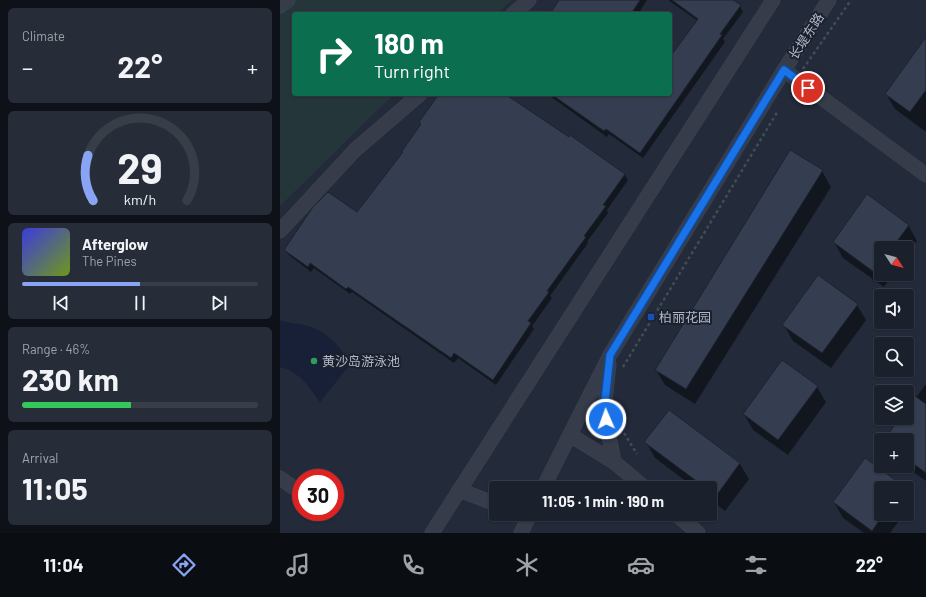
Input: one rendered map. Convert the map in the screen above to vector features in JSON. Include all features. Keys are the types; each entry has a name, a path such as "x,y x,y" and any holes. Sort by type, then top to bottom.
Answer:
{"street":[{"path":"280,6 288,0"},
{"path":"515,12 529,0"},
{"path":"432,533 773,0"},
{"name":"长堤东路","path":"614,462 604,410 610,355 784,70 829,0"},
{"path":"784,70 926,175"},
{"path":"280,231 354,150 418,96"},
{"path":"547,481 610,355"},
{"path":"570,435 614,462 637,481"},
{"path":"280,478 292,487"},
{"path":"460,490 489,501"},
{"path":"522,533 525,521"},
{"path":"684,521 698,533"}],"path":[{"path":"796,80 851,0"},
{"path":"619,374 780,106"},
{"path":"622,430 637,454"}],"shaded area":[{"path":"280,0 512,0 498,12 292,12 292,96 392,96 280,206"}],"water":[{"name":"黄沙岛游泳池","path":"280,320 318,330 335,342 346,359 349,366 320,402 299,377 294,373 280,367"}],"building":[{"path":"559,0 640,0 632,12 551,12"},
{"path":"672,0 733,0 741,5 720,34 722,35 640,153 606,129 604,131 554,96 672,96 672,54 698,19"},
{"path":"926,37 926,90 910,112 885,94"},
{"path":"438,96 508,96 569,137 570,135 625,174 603,205 606,206 584,236 586,237 547,291 549,292 528,321 531,323 493,380 454,353 451,358 348,287 346,289 310,263 308,267 284,250 313,207 328,192 357,212 403,152 402,151 421,124 419,122"},
{"path":"790,150 823,170 686,389 655,370"},
{"path":"867,194 909,225 897,241 874,241 874,272 833,242"},
{"path":"818,275 858,304 822,353 782,325"},
{"path":"782,360 818,386 778,440 743,414"},
{"path":"915,396 926,404 926,473 914,464 914,433 889,433 895,425 914,425"},
{"path":"669,410 740,463 717,495 717,481 697,481 644,442"},
{"path":"865,458 874,465 874,473 886,473 896,481 874,481 874,521 879,521 872,531 833,502"}],"place":[{"name":"柏丽花园","path":"651,317"},
{"name":"黄沙岛游泳池","path":"314,361"}],"route":[{"path":"606,419 604,410 610,355 784,70 808,88"}]}
